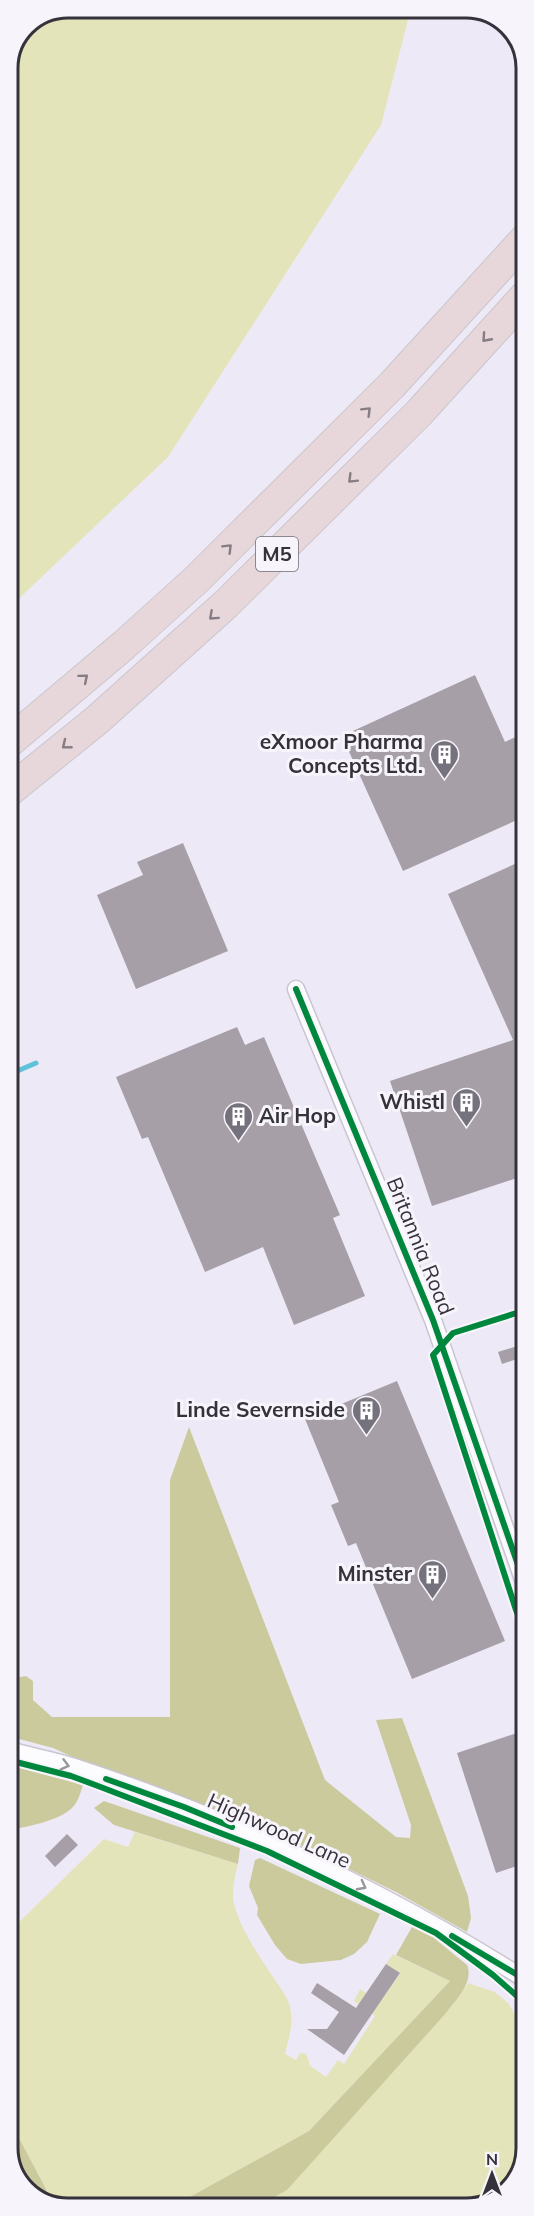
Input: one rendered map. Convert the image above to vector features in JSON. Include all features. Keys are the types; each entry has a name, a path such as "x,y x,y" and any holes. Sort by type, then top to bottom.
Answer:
{"highway":[{"name":"M5","path":"18,735 124,645 197,579 392,385 516,248"},
{"name":"M5","path":"18,784 97,720 225,605 419,413 516,306"}],"street":[{"name":"Britannia Road","path":"296,989 433,1320 516,1559"},
{"name":"Highwood Lane","path":"18,1753 74,1767 184,1807 326,1867 516,1973"}],"green space":[{"path":"68,18 408,18 381,125 168,457 18,600 18,68 26,40 40,26"},
{"path":"189,1427 325,1780 396,1837 410,1838 411,1825 376,1720 402,1718 468,1896 471,1918 467,1932 396,1892 300,1845 86,1763 53,1748 18,1739 18,1677 26,1676 33,1681 33,1700 52,1717 170,1717 170,1480"},
{"path":"18,1768 83,1785 71,1809 35,1825 18,1828"},
{"path":"104,1801 240,1848 238,1864 114,1825 94,1808"},
{"path":"135,1832 238,1864 233,1896 238,1917 256,1951 285,1995 290,2008 291,2029 285,2054 296,2060 300,2053 306,2054 309,2065 326,2077 338,2060 344,2064 375,2016 354,2001 360,1989 380,2002 400,1974 386,1964 393,1954 450,1981 309,2131 188,2198 58,2197 46,2192 18,2136 18,1923 104,1839 128,1847"},
{"path":"260,1858 380,1914 367,1942 354,1954 341,1960 301,1964 287,1959 275,1945 257,1915 258,1908 249,1886 255,1860"},
{"path":"412,1927 434,1938 467,1965 469,1971 466,1984 447,2012 287,2190 272,2198 188,2198 309,2131 450,1981 396,1955"},
{"path":"468,1983 495,1992 509,2004 516,2017 516,2155 506,2179 491,2191 466,2198 271,2198 287,2189 447,2012"},
{"path":"18,2136 47,2191 35,2186 28,2179 19,2158"}],"building":[{"name":"eXmoor Pharma Concepts Ltd.","path":"475,675 505,742 516,737 516,820 403,871 342,736"},
{"path":"183,843 228,951 136,989 97,895 143,875 137,862"},
{"name":"Whistl","path":"516,863 516,1178 432,1206 390,1081 513,1040 448,894"},
{"name":"Air Hop","path":"237,1027 245,1045 264,1037 340,1215 333,1218 365,1296 294,1325 263,1247 205,1272 148,1137 142,1139 116,1077"},
{"path":"516,1346 516,1359 502,1364 498,1352"},
{"path":"397,1381 505,1641 412,1679 356,1543 348,1546 331,1505 339,1502 305,1419"},
{"path":"516,1733 516,1866 496,1873 457,1753"},
{"path":"67,1834 78,1845 55,1867 45,1856"},
{"path":"386,1964 400,1973 344,2055 307,2029 327,2029 339,2012 311,1993 317,1983 356,2008"}],"waterway":[{"path":"18,1071 36,1063"}],"cycle path":[{"path":"296,989 433,1320 516,1559"},
{"path":"516,1313 453,1333 433,1355 516,1610"},
{"path":"18,1763 71,1776 267,1851 436,1933 516,1995"},
{"path":"106,1779 232,1827"},
{"path":"452,1936 516,1974"}],"place":[{"name":"eXmoor Pharma Concepts Ltd.","path":"444,780"},
{"name":"Whistl","path":"466,1128"},
{"name":"Air Hop","path":"238,1142"},
{"name":"Linde Severnside","path":"366,1436"},
{"name":"Minster","path":"433,1600"}]}
